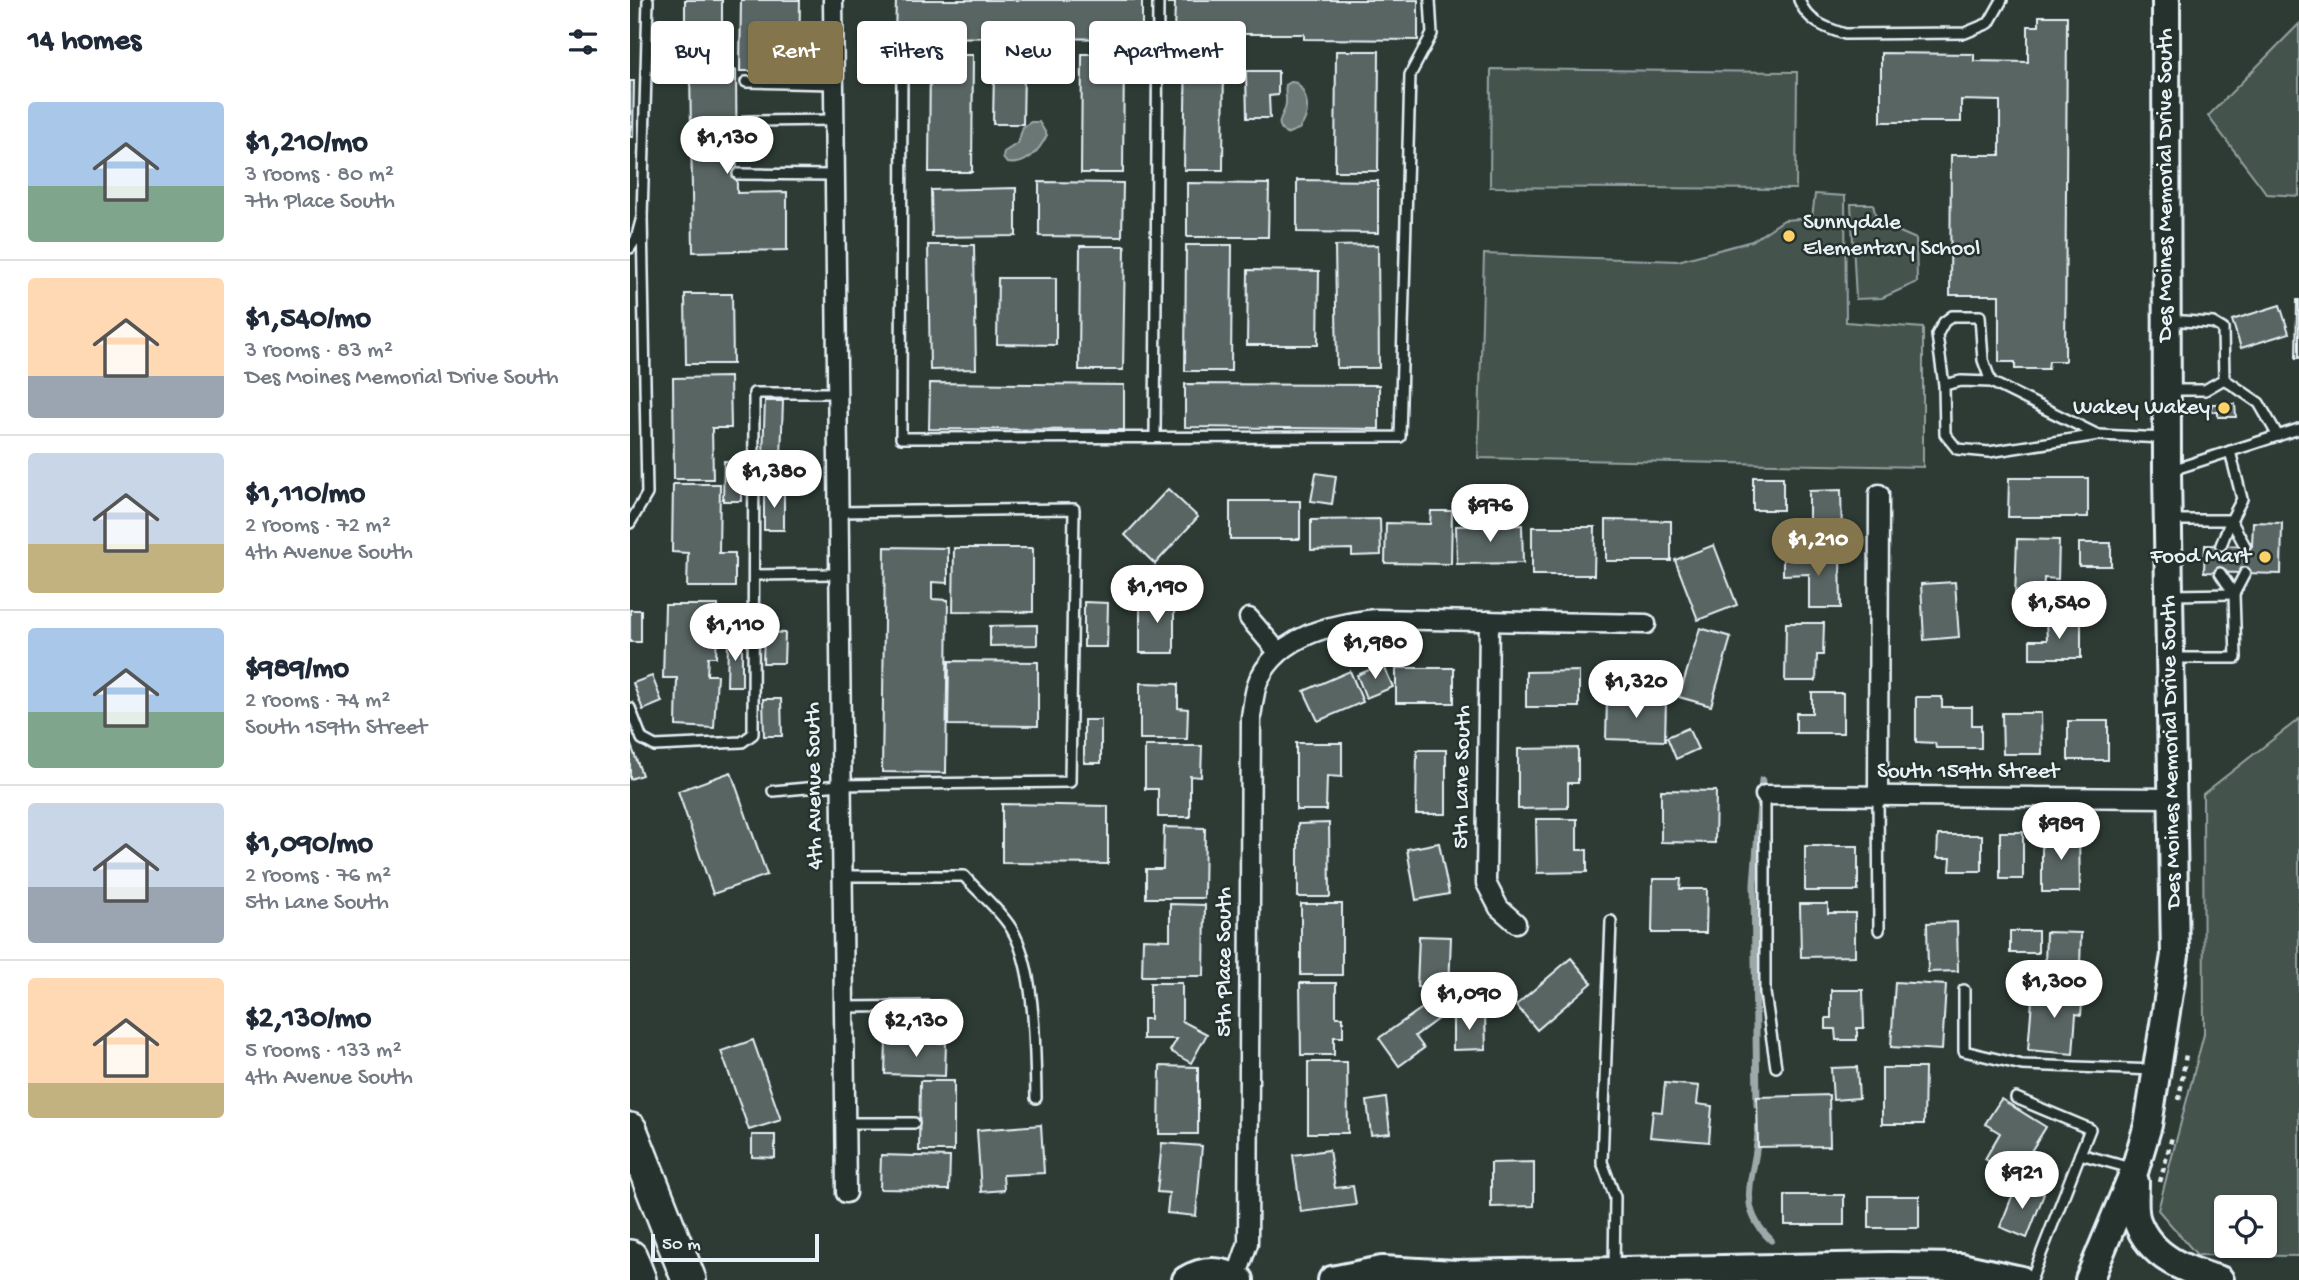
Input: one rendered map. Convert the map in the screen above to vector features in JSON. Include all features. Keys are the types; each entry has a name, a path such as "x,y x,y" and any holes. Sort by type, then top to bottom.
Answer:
{"highway":[{"path":"630,1130 689,1280"},
{"path":"630,1257 639,1280"}],"main road":[{"name":"Des Moines Memorial Drive South","path":"2089,1280 2135,1170 2148,1125 2175,956 2167,472 2166,0"},
{"path":"2135,1170 2136,1220 2146,1235 2172,1264 2220,1280"},
{"path":"1332,1280 1381,1270 1456,1273 1614,1272 1672,1268 1961,1267 2021,1280"},
{"path":"1186,1280 1208,1272 1238,1279"}],"street":[{"name":"4th Avenue South","path":"833,0 833,21"},
{"name":"4th Avenue South","path":"834,84 837,574 846,1193"},
{"path":"1878,796 1880,494"},
{"path":"1249,618 1278,652 1308,635 1338,623 1377,619 1646,624"},
{"name":"5th Lane South","path":"1489,621 1486,883 1499,908 1516,923"},
{"name":"5th Place South","path":"1238,1279 1248,1243 1251,717 1259,681 1278,652"},
{"name":"South 159th Street","path":"1765,796 2172,798"}],"lane":[{"path":"630,523 647,494 642,218 648,0"},
{"path":"1155,438 1158,0"},
{"path":"902,84 901,438 1400,437 1410,75 1432,34 1430,0"},
{"path":"1799,0 1812,19 1826,28 1845,34 1965,33 1989,23 2002,0"},
{"path":"746,121 834,120"},
{"path":"738,174 834,175"},
{"path":"630,248 642,218"},
{"path":"1991,382 1983,360 1980,316 1952,316 1944,322 1937,335 1944,385 1945,434 1957,449 1989,452 2098,435 2167,438"},
{"path":"2167,320 2213,323 2223,329 2224,379"},
{"path":"2167,390 2205,390 2224,379"},
{"path":"2224,379 2259,403 2277,436"},
{"path":"1944,385 1961,381 1991,382 2098,435"},
{"path":"630,708 642,739 655,746 742,742 753,734 754,394 836,394"},
{"path":"2167,472 2299,429"},
{"path":"2221,545 2242,499 2230,451"},
{"path":"773,791 840,785 1070,782 1074,509 837,512"},
{"path":"2168,520 2231,520"},
{"path":"2231,520 2245,546"},
{"path":"2220,573 2234,594"},
{"path":"2170,657 2235,657 2234,594 2245,573"},
{"path":"754,575 837,574"},
{"path":"2169,595 2234,594"},
{"path":"1765,796 1765,993 1776,1067"},
{"path":"1878,796 1880,930"},
{"path":"841,876 964,876 1011,929 1023,957 1035,1028 1036,1098"},
{"path":"1611,921 1602,1162 1615,1197 1614,1272"},
{"path":"1964,990 1964,1051 2022,1065 2157,1070"},
{"path":"843,1007 944,1006"},
{"path":"2016,1098 2090,1129 2031,1280"},
{"path":"845,1123 914,1122"},
{"path":"2080,1154 2135,1170"}],"shaded area":[{"path":"2299,24 2299,196 2267,194 2208,116"},
{"path":"1491,69 1797,72 1796,189 1490,187"},
{"path":"1297,83 1304,94 1307,112 1299,129 1286,134 1280,122 1286,103 1286,85"},
{"path":"1031,122 1039,122 1047,135 1044,141 1026,160 1007,163 1003,158 1004,152 1018,143 1023,127"},
{"path":"1815,194 1845,196 1846,322 1923,328 1923,467 1478,458 1484,254 1678,261 1752,241 1784,220 1812,218"},
{"path":"1851,204 1873,204 1877,222 1916,239 1917,282 1882,298 1856,299"},
{"path":"2299,719 2299,1256 2277,1256 2277,1195 2214,1195 2214,1255 2197,1255 2158,1210 2204,1034 2203,794"}],"building":[{"path":"685,0 722,0 722,21 685,21"},
{"path":"741,0 800,0 800,21 748,21 748,71 740,71"},
{"path":"896,0 1142,0 1142,21 1089,21 1089,39 1075,38 1075,21 981,21 981,38 967,38 967,21 895,21"},
{"path":"1167,0 1418,0 1418,40 1304,39 1304,34 1246,34 1246,21 1174,21 1175,3 1167,3"},
{"path":"2039,16 2067,16 2065,361 2049,361 2048,369 2015,369 2015,362 1999,362 1999,295 1950,295 1951,155 2000,155 2000,101 1961,100 1961,122 1881,122 1881,53 1974,54 1974,61 2028,62 2028,26 2039,26"},
{"path":"1336,51 1379,51 1378,171 1335,171"},
{"path":"1082,54 1089,54 1089,84 1124,84 1123,173 1081,173"},
{"path":"967,55 973,55 972,172 929,172 930,84 967,84"},
{"path":"734,70 737,193 787,192 787,250 693,252 690,84 734,84"},
{"path":"1246,71 1278,71 1278,95 1269,96 1270,118 1247,118"},
{"path":"630,81 634,81 633,137 630,137"},
{"path":"994,84 1024,84 1023,124 993,124"},
{"path":"1185,84 1224,84 1223,170 1184,170"},
{"path":"1297,180 1378,181 1378,233 1297,232"},
{"path":"1039,182 1123,183 1122,237 1039,236"},
{"path":"1187,183 1269,184 1268,237 1187,237"},
{"path":"1016,188 1016,236 932,237 931,190"},
{"path":"928,245 974,245 976,369 930,370"},
{"path":"1186,245 1232,245 1231,371 1185,371"},
{"path":"1378,245 1379,368 1337,368 1335,246"},
{"path":"1080,246 1125,246 1123,370 1079,370"},
{"path":"1248,270 1319,271 1318,345 1247,345"},
{"path":"998,278 1056,278 1056,345 997,344"},
{"path":"685,294 732,294 733,364 686,364"},
{"path":"2299,300 2299,358 2296,358"},
{"path":"2280,305 2289,333 2241,348 2232,320"},
{"path":"730,377 731,428 712,428 713,479 674,479 673,378"},
{"path":"930,383 1124,385 1124,430 929,429"},
{"path":"1185,384 1379,385 1379,429 1185,427"},
{"path":"765,401 783,401 781,457 763,456"},
{"name":"Wakey Wakey","path":"2212,404 2235,404 2236,417 2218,417 2218,412 2212,412"},
{"path":"724,461 742,462 741,501 723,501"},
{"path":"1316,473 1336,476 1332,504 1311,501"},
{"path":"1753,477 1783,477 1783,510 1753,510"},
{"path":"2009,478 2088,478 2088,517 2008,517"},
{"path":"673,484 720,484 719,553 735,553 735,587 687,587 688,553 672,552"},
{"path":"764,489 784,489 784,530 764,530"},
{"path":"1168,489 1198,517 1155,564 1125,535"},
{"path":"1841,490 1842,534 1809,535 1809,491"},
{"path":"1230,501 1300,501 1300,539 1230,539"},
{"path":"1431,511 1452,511 1451,564 1385,563 1386,523 1430,524"},
{"path":"1380,519 1381,555 1352,556 1352,549 1311,550 1311,520"},
{"path":"1606,520 1671,521 1671,561 1606,561"},
{"path":"2253,522 2282,523 2281,574 2204,572 2205,545 2252,546"},
{"path":"1522,525 1523,563 1457,564 1456,526"},
{"path":"1532,527 1595,527 1594,575 1532,575"},
{"path":"2017,539 2059,540 2058,579 2044,578 2043,597 2015,597"},
{"path":"2079,543 2111,543 2111,566 2079,566"},
{"path":"1714,545 1737,605 1698,620 1675,560"},
{"path":"885,547 948,548 948,583 932,582 932,599 948,600 946,773 882,772"},
{"path":"954,548 1033,548 1033,612 953,611"},
{"path":"1840,555 1841,608 1809,608 1809,574 1783,575 1783,556"},
{"path":"1955,582 1959,637 1924,640 1921,584"},
{"path":"1174,596 1174,653 1140,653 1140,597"},
{"path":"1084,602 1108,603 1107,647 1084,647"},
{"path":"665,605 718,605 716,657 708,657 707,675 717,675 714,728 676,726 677,678 663,678"},
{"path":"630,610 641,610 641,642 630,642"},
{"path":"2046,621 2081,621 2081,658 2030,658 2030,640 2047,640"},
{"path":"1786,623 1824,623 1823,655 1817,655 1816,681 1785,681"},
{"path":"1037,625 1037,645 990,646 990,626"},
{"path":"1700,628 1731,637 1711,706 1679,697"},
{"path":"764,632 785,633 784,663 763,663"},
{"path":"728,640 742,640 742,686 727,686"},
{"path":"949,661 1038,662 1038,726 948,725"},
{"path":"1383,664 1393,687 1366,698 1357,675"},
{"path":"1396,668 1454,668 1454,703 1396,703"},
{"path":"1350,671 1363,702 1318,721 1304,691"},
{"path":"1579,671 1579,707 1526,707 1526,672"},
{"path":"652,676 662,702 643,710 633,683"},
{"path":"1140,683 1178,684 1178,708 1188,709 1187,739 1140,739"},
{"path":"1812,693 1843,693 1843,733 1796,733 1796,713 1812,713"},
{"path":"1916,697 1942,697 1942,707 1972,707 1972,725 1981,725 1981,748 1936,748 1935,743 1916,742"},
{"path":"763,699 781,699 782,736 764,736"},
{"path":"1607,699 1666,700 1665,741 1606,739"},
{"path":"2002,713 2041,713 2042,754 2003,754"},
{"path":"1084,720 1101,720 1101,763 1084,763"},
{"path":"2068,721 2108,721 2108,760 2068,760"},
{"path":"1688,728 1698,749 1676,759 1667,737"},
{"path":"630,742 642,775 630,779"},
{"path":"1296,743 1342,743 1342,777 1327,776 1326,810 1296,810"},
{"path":"1145,746 1202,746 1201,777 1190,776 1190,817 1158,817 1158,789 1145,789"},
{"path":"1578,748 1578,783 1568,783 1568,808 1518,809 1518,749"},
{"path":"1417,750 1446,750 1446,814 1416,814"},
{"path":"731,772 767,875 713,894 678,791"},
{"path":"1661,790 1716,791 1715,843 1661,842"},
{"path":"1002,804 1108,806 1108,864 1002,863"},
{"path":"1536,819 1577,819 1577,850 1587,850 1587,872 1537,873"},
{"path":"1329,823 1330,897 1298,897 1298,824"},
{"path":"1164,827 1205,828 1204,898 1146,898 1146,869 1163,869"},
{"path":"2000,832 2023,832 2023,879 2000,879"},
{"path":"2042,832 2079,832 2080,892 2042,892"},
{"path":"1938,835 1982,835 1982,871 1950,871 1951,858 1937,858"},
{"path":"1439,843 1449,894 1416,900 1407,849"},
{"path":"1805,846 1858,846 1858,891 1805,891"},
{"path":"1653,879 1681,879 1680,889 1707,889 1706,933 1652,933"},
{"path":"1170,904 1205,905 1204,976 1142,976 1143,939 1170,940"},
{"path":"1301,904 1342,904 1342,975 1301,975"},
{"path":"1800,904 1828,904 1828,913 1855,913 1855,956 1801,957"},
{"path":"1957,922 1958,971 1928,972 1927,923"},
{"path":"2010,931 2038,931 2038,953 2010,953"},
{"path":"2046,932 2081,933 2080,967 2045,965"},
{"path":"1419,936 1451,937 1449,988 1417,987"},
{"path":"1571,958 1592,983 1537,1030 1516,1005"},
{"path":"1895,982 1946,985 1942,1050 1891,1047"},
{"path":"1150,983 1182,983 1182,1021 1207,1034 1191,1063 1170,1051 1177,1039 1143,1039 1143,1019 1150,1019"},
{"path":"1300,983 1336,983 1336,1017 1343,1017 1343,1037 1334,1037 1334,1055 1301,1055"},
{"path":"2033,988 2083,992 2081,1015 2076,1014 2073,1054 2028,1050"},
{"path":"1831,990 1863,990 1864,1028 1857,1028 1857,1040 1836,1040 1835,1029 1826,1029 1826,1018 1831,1018"},
{"path":"1428,1004 1439,1018 1415,1036 1424,1048 1399,1066 1379,1038"},
{"path":"1485,1014 1486,1049 1453,1050 1453,1015"},
{"path":"753,1040 781,1120 749,1130 721,1051"},
{"path":"886,1041 946,1043 945,1076 885,1074"},
{"path":"1308,1062 1347,1062 1348,1133 1308,1133"},
{"path":"1160,1066 1198,1067 1198,1134 1159,1134"},
{"path":"1857,1067 1859,1098 1833,1100 1831,1068"},
{"path":"1882,1068 1925,1068 1924,1124 1882,1124"},
{"path":"920,1081 954,1081 954,1151 919,1151"},
{"path":"1665,1083 1699,1086 1697,1104 1712,1106 1709,1142 1650,1137 1653,1111 1662,1112"},
{"path":"1829,1095 1830,1146 1758,1147 1757,1097"},
{"path":"1386,1098 1390,1133 1371,1135 1367,1101"},
{"path":"2001,1099 2046,1127 2015,1177 1985,1159 2000,1133 1985,1124"},
{"path":"1041,1125 1044,1173 1003,1175 1004,1190 981,1192 977,1130"},
{"path":"752,1135 775,1135 775,1158 752,1157"},
{"path":"1162,1143 1202,1146 1196,1216 1167,1213 1169,1193 1157,1192"},
{"path":"1329,1150 1335,1188 1353,1186 1356,1205 1301,1212 1293,1155"},
{"path":"881,1155 950,1157 949,1190 880,1189"},
{"path":"1534,1162 1534,1206 1491,1207 1491,1163"},
{"path":"2017,1184 2044,1194 2027,1238 2000,1227"},
{"path":"1785,1195 1844,1195 1844,1225 1785,1225"},
{"path":"1869,1196 1919,1196 1919,1228 1869,1228"}],"waterway":[{"path":"1757,1105 1754,884 1762,780"},
{"path":"1758,1127 1750,1200 1752,1213 1771,1240"}],"place":[{"name":"Sunnydale Elementary School","path":"1789,236"},
{"name":"Wakey Wakey","path":"2224,408"},
{"name":"Food Mart","path":"2265,557"}]}
